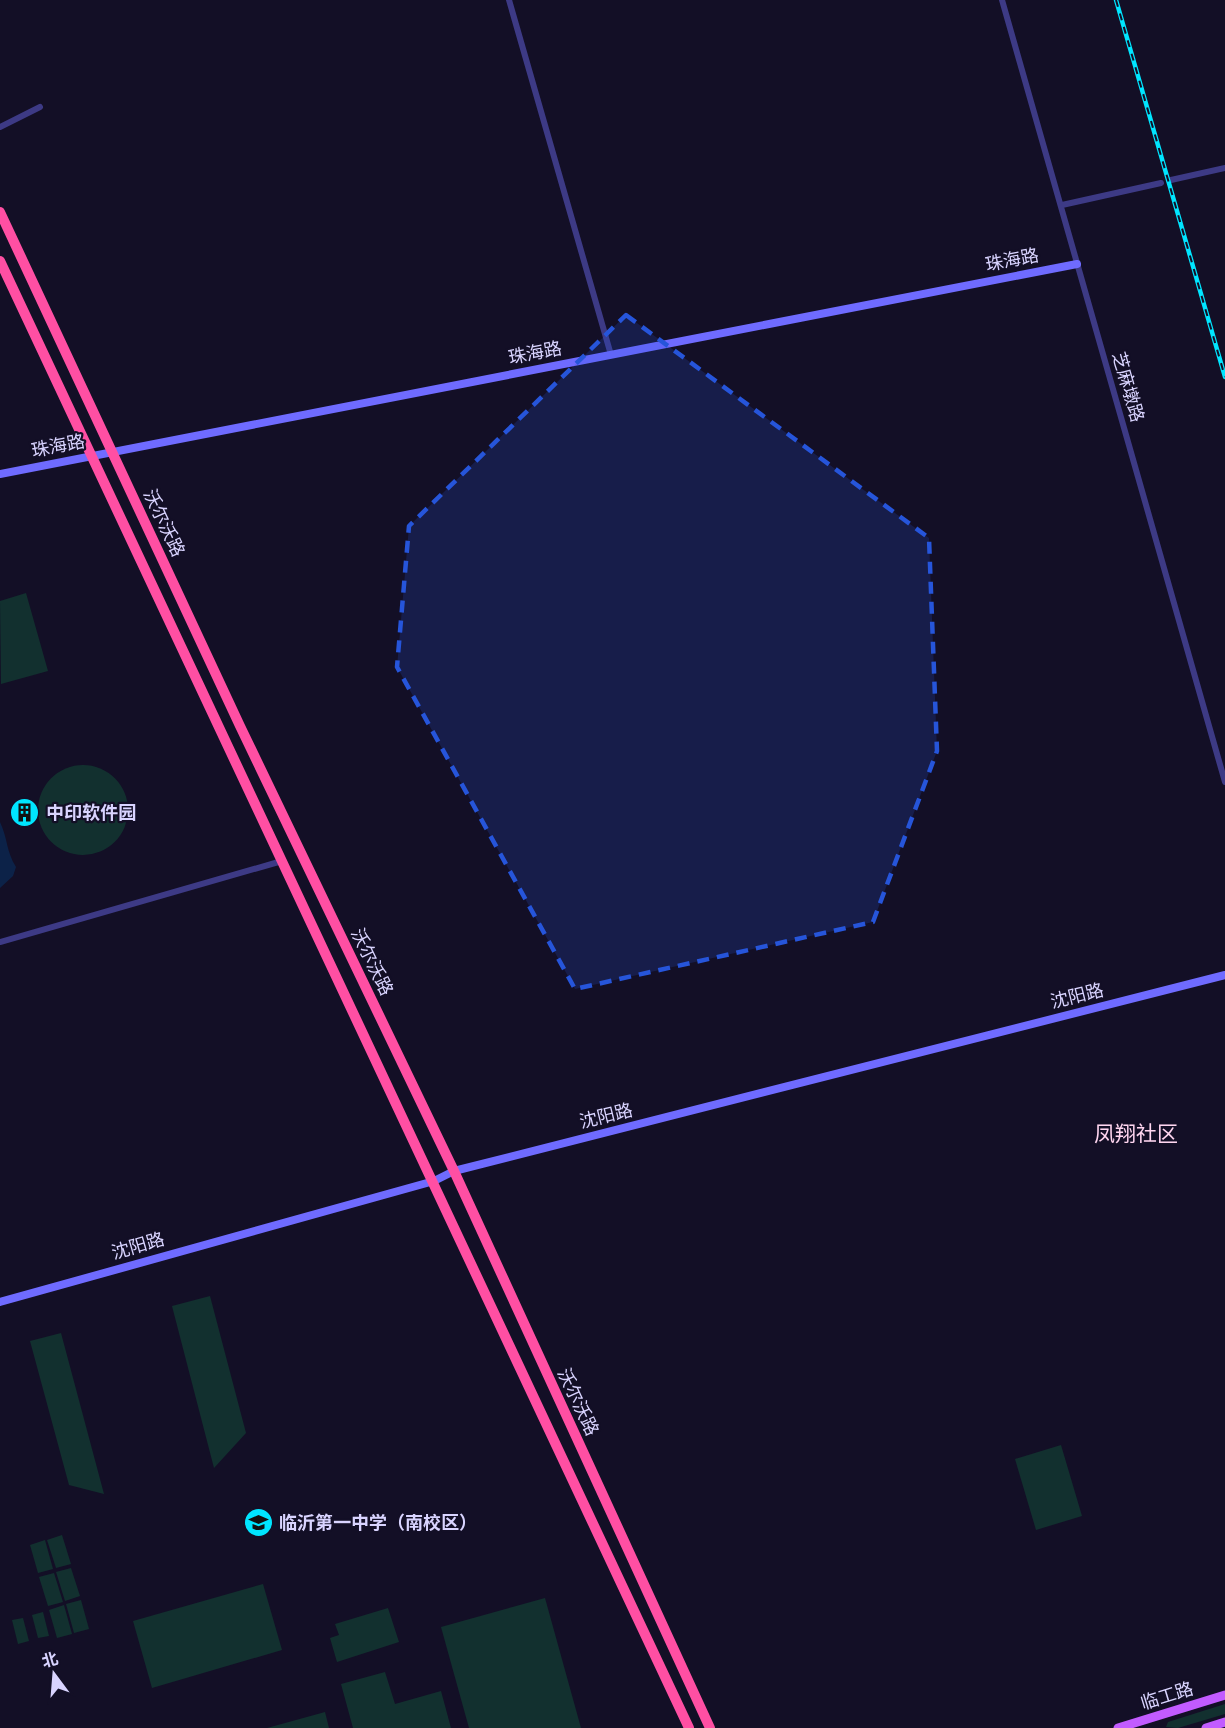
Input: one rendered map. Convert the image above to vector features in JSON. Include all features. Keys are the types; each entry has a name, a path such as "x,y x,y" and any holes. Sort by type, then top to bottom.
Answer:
{"highway":[{"name":"沃尔沃路","path":"0,212 240,726 454,1172 710,1728"},
{"name":"沃尔沃路","path":"0,261 434,1181 688,1728"}],"main road":[{"name":"临工路","path":"1118,1728 1225,1695"},
{"path":"1206,1728 1225,1722"}],"street":[{"path":"509,0 611,355"},
{"name":"芝麻墩路","path":"1002,0 1225,782"},
{"path":"0,127 40,107"},
{"path":"1171,180 1225,168"},
{"path":"1062,205 1161,183"},
{"name":"珠海路","path":"0,474 1077,264"},
{"path":"0,942 283,861"},
{"name":"沈阳路","path":"0,1302 434,1181 454,1172 1225,975"}],"highlighted area":[{"path":"626,315 929,538 937,751 873,922 575,989 397,667 409,526"}],"green space":[{"path":"26,593 48,671 1,684 0,601"},
{"path":"83,765 100,769 115,778 124,793 128,810 124,827 115,842 100,851 83,855 66,851 51,842 42,827 38,810 42,793 51,778 66,769"},
{"path":"210,1296 246,1433 214,1468 172,1306"},
{"path":"61,1333 104,1494 69,1485 30,1341"},
{"path":"1061,1445 1082,1516 1036,1530 1015,1459"},
{"path":"62,1535 71,1564 56,1568 47,1540"},
{"path":"45,1540 53,1569 38,1573 30,1545"},
{"path":"71,1568 80,1596 65,1601 56,1572"},
{"path":"54,1573 63,1602 48,1606 39,1577"},
{"path":"263,1584 282,1650 152,1688 133,1621"},
{"path":"545,1598 581,1728 469,1728 441,1627"},
{"path":"81,1600 89,1629 74,1633 66,1604"},
{"path":"64,1605 72,1634 57,1638 49,1610"},
{"path":"388,1608 399,1642 337,1662 330,1638 339,1635 335,1624"},
{"path":"43,1612 49,1636 38,1638 32,1615"},
{"path":"23,1618 29,1641 18,1644 12,1620"},
{"path":"385,1672 395,1704 441,1691 451,1728 353,1728 341,1684"},
{"path":"1225,1704 1225,1714 1178,1728 1166,1727 1168,1722"},
{"path":"325,1712 329,1728 267,1728"}],"water":[{"path":"0,822 10,856 16,867 13,876 0,888"}],"railway":[{"path":"1116,0 1225,377"}],"place":[{"name":"中印软件园","path":"25,813"},
{"name":"临沂第一中学（南校区）","path":"258,1523"}],"district":[{"name":"凤翔社区","path":"1136,1134"}]}
